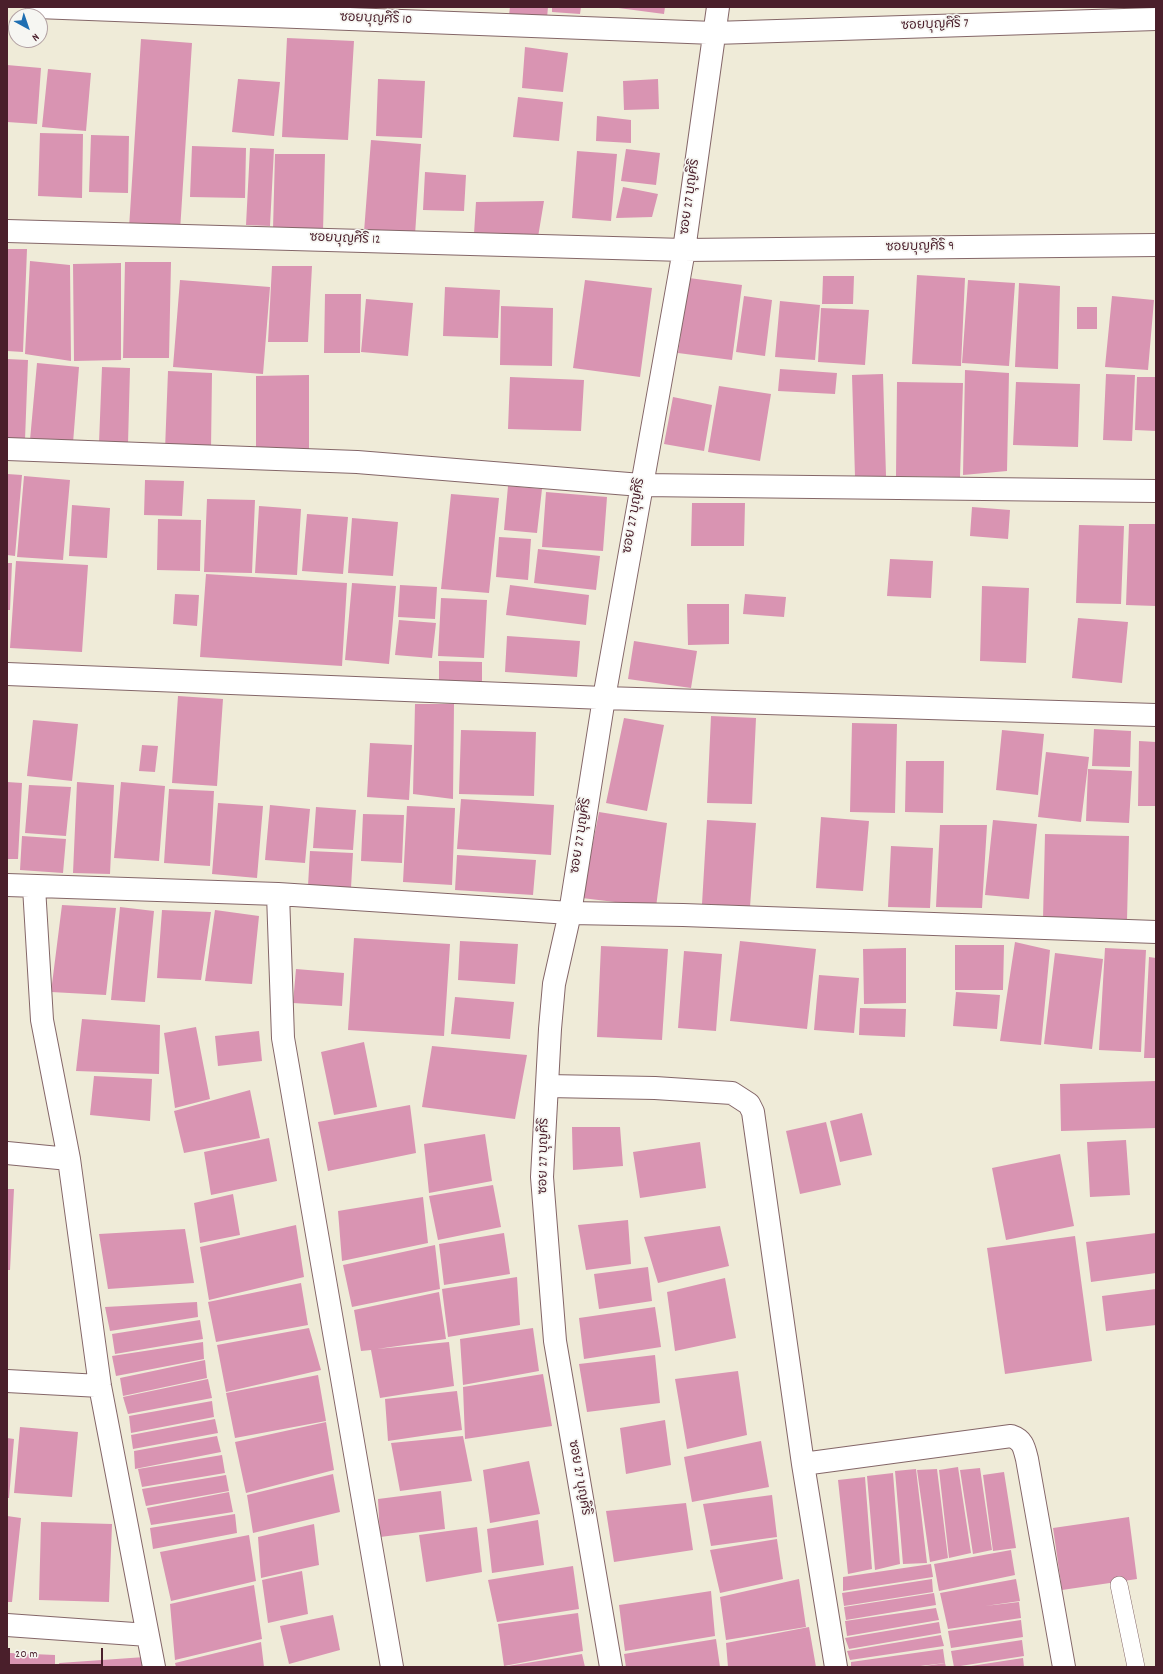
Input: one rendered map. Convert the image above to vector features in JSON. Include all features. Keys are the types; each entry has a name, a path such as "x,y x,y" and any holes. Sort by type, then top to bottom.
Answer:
{"street":[{"name":"ซอยบุญศิริ 10","path":"37,7 714,33"},
{"name":"ซอย 27 บุญศิริ","path":"611,1667 555,1341 542,1177 548,1086 548,1057 554,984 570,913 604,698 684,250 718,7"},
{"name":"ซอยบุญศิริ 7","path":"714,33 1156,19"},
{"name":"ซอยบุญศิริ 12","path":"7,231 684,250"},
{"name":"ซอยบุญศิริ 9","path":"684,250 1156,245"},
{"path":"7,449 356,462 641,485 1156,491"},
{"path":"7,674 604,698 1156,715"},
{"path":"7,885 278,894 570,913 683,914 1156,932"},
{"path":"34,886 42,996 42,1020 68,1159 100,1386 154,1667"},
{"path":"278,894 283,1038 392,1667"},
{"path":"548,1086 655,1088 732,1093 749,1104 753,1112 803,1464 836,1667"},
{"path":"7,1153 68,1159"},
{"path":"7,1381 100,1386"},
{"path":"803,1464 1011,1436 1019,1439 1024,1445 1028,1459 1064,1667"},
{"path":"7,1625 148,1635"}],"lane":[{"path":"1119,1585 1136,1667"}],"building":[{"path":"510,7 548,7 547,18 509,15"},
{"path":"552,7 581,7 580,14 552,12"},
{"path":"611,7 665,7 664,14"},
{"path":"287,38 354,41 348,140 282,137"},
{"path":"141,39 192,43 180,231 129,228"},
{"path":"525,47 568,53 563,92 522,88"},
{"path":"7,65 41,68 37,124 7,122"},
{"path":"48,69 91,73 86,131 42,127"},
{"path":"238,79 280,82 274,136 232,132"},
{"path":"378,79 425,81 422,138 376,136"},
{"path":"658,79 659,109 624,110 623,81"},
{"path":"518,97 563,102 559,141 513,137"},
{"path":"597,116 631,120 631,143 596,141"},
{"path":"40,133 83,134 82,198 38,196"},
{"path":"91,135 129,136 128,193 89,192"},
{"path":"371,140 421,144 415,235 364,232"},
{"path":"192,146 246,148 245,198 190,197"},
{"path":"250,148 274,149 270,226 246,225"},
{"path":"626,149 660,153 656,185 621,181"},
{"path":"577,151 617,154 611,221 572,218"},
{"path":"275,154 325,154 323,231 273,229"},
{"path":"425,172 466,175 464,211 423,210"},
{"path":"623,187 658,194 652,217 616,218"},
{"path":"544,201 538,237 474,234 476,202"},
{"path":"7,249 27,249 23,352 7,351"},
{"path":"30,261 70,265 71,361 25,354"},
{"path":"125,262 171,262 169,358 123,358"},
{"path":"121,263 121,360 74,361 73,264"},
{"path":"272,266 312,266 308,342 268,342"},
{"path":"917,275 965,278 961,366 912,364"},
{"path":"823,276 854,276 853,304 822,304"},
{"path":"689,278 742,285 732,360 678,353"},
{"path":"180,280 270,287 263,374 173,367"},
{"path":"585,280 652,288 640,377 573,368"},
{"path":"968,280 1015,283 1009,366 962,363"},
{"path":"1019,283 1060,286 1058,369 1015,367"},
{"path":"445,287 500,290 498,338 443,336"},
{"path":"325,294 361,294 360,353 324,353"},
{"path":"744,296 772,300 765,356 736,352"},
{"path":"1112,296 1154,300 1148,370 1105,367"},
{"path":"366,299 413,303 408,356 361,352"},
{"path":"780,301 820,305 815,360 775,357"},
{"path":"501,306 553,308 552,366 500,365"},
{"path":"1077,307 1097,307 1097,329 1077,329"},
{"path":"821,308 869,310 865,365 818,362"},
{"path":"7,359 28,360 25,440 7,439"},
{"path":"37,363 79,367 73,443 30,440"},
{"path":"102,367 130,368 128,444 99,443"},
{"path":"780,369 837,373 835,394 778,391"},
{"path":"965,370 1009,373 1007,471 963,475"},
{"path":"168,371 212,373 211,450 165,450"},
{"path":"883,374 886,476 855,477 852,375"},
{"path":"1106,374 1135,375 1132,441 1103,440"},
{"path":"309,375 309,451 256,451 256,376"},
{"path":"510,377 584,380 581,431 508,429"},
{"path":"1137,377 1156,377 1156,431 1135,430"},
{"path":"897,382 963,383 960,477 896,476"},
{"path":"1016,382 1080,384 1078,447 1013,445"},
{"path":"719,386 771,394 760,461 708,452"},
{"path":"673,397 712,405 704,451 664,444"},
{"path":"7,474 22,475 15,556 7,555"},
{"path":"24,476 70,480 63,560 17,557"},
{"path":"145,480 184,481 182,516 144,515"},
{"path":"508,486 542,489 537,533 504,530"},
{"path":"546,492 607,497 603,551 542,547"},
{"path":"451,494 499,498 489,593 441,589"},
{"path":"207,499 255,500 252,573 204,572"},
{"path":"692,503 745,503 744,546 691,546"},
{"path":"72,505 110,508 107,558 69,556"},
{"path":"259,506 301,509 297,575 255,573"},
{"path":"972,507 1010,510 1008,539 970,536"},
{"path":"307,514 348,517 343,574 302,571"},
{"path":"352,518 398,522 393,576 348,573"},
{"path":"158,519 201,520 200,571 157,570"},
{"path":"1129,524 1156,524 1156,606 1126,605"},
{"path":"1079,525 1124,526 1121,604 1076,603"},
{"path":"499,537 531,539 528,580 496,577"},
{"path":"538,549 600,556 596,590 534,583"},
{"path":"890,559 933,561 931,598 887,596"},
{"path":"16,561 88,565 82,652 10,648"},
{"path":"7,563 12,563 10,610 7,610"},
{"path":"206,574 347,583 342,666 200,657"},
{"path":"352,583 396,586 389,664 345,660"},
{"path":"400,585 437,587 435,619 398,617"},
{"path":"510,585 589,595 586,625 506,615"},
{"path":"982,586 1029,588 1026,663 980,661"},
{"path":"175,594 199,595 197,626 173,624"},
{"path":"745,594 786,597 784,617 743,614"},
{"path":"441,598 487,600 484,658 438,656"},
{"path":"687,604 729,604 729,644 688,645"},
{"path":"1078,618 1128,622 1122,683 1072,678"},
{"path":"399,620 436,623 432,658 395,655"},
{"path":"507,636 580,641 577,677 505,672"},
{"path":"634,641 697,651 691,688 628,679"},
{"path":"439,661 482,662 482,682 439,681"},
{"path":"178,696 223,699 217,786 172,783"},
{"path":"415,704 454,704 453,799 413,794"},
{"path":"711,716 756,718 752,804 707,803"},
{"path":"624,718 664,725 647,811 606,803"},
{"path":"33,720 78,724 72,781 27,776"},
{"path":"852,723 897,724 895,813 850,812"},
{"path":"1094,729 1131,731 1130,767 1092,766"},
{"path":"461,730 536,732 534,796 459,794"},
{"path":"1002,730 1044,734 1038,795 996,790"},
{"path":"1139,741 1156,742 1156,806 1138,806"},
{"path":"370,743 412,745 409,800 367,797"},
{"path":"142,745 158,746 155,772 139,771"},
{"path":"1046,752 1089,757 1081,822 1038,817"},
{"path":"906,761 944,761 943,813 905,812"},
{"path":"1088,769 1132,771 1129,823 1086,821"},
{"path":"7,782 22,783 18,859 7,859"},
{"path":"77,782 114,785 110,874 73,873"},
{"path":"121,782 165,786 159,861 114,858"},
{"path":"29,785 71,787 66,836 25,833"},
{"path":"169,789 214,791 210,866 164,863"},
{"path":"461,799 554,805 551,855 457,849"},
{"path":"218,803 263,806 257,878 212,874"},
{"path":"270,805 310,809 305,863 265,860"},
{"path":"407,806 455,808 452,885 403,882"},
{"path":"316,807 356,810 353,850 313,848"},
{"path":"599,812 667,823 656,907 582,898"},
{"path":"363,814 404,815 402,863 361,861"},
{"path":"821,817 869,821 863,891 816,888"},
{"path":"707,820 756,823 750,907 702,904"},
{"path":"993,820 1037,824 1029,899 985,895"},
{"path":"940,825 987,825 982,908 936,907"},
{"path":"1045,834 1129,836 1127,920 1043,919"},
{"path":"22,836 66,839 63,873 20,870"},
{"path":"891,846 933,848 930,908 888,907"},
{"path":"310,851 353,853 351,888 308,886"},
{"path":"457,855 536,860 533,895 455,890"},
{"path":"62,905 116,908 106,995 51,992"},
{"path":"120,907 154,911 145,1002 111,1000"},
{"path":"162,910 211,912 201,980 157,978"},
{"path":"215,910 259,916 252,984 205,981"},
{"path":"354,938 450,944 444,1036 348,1030"},
{"path":"460,941 518,944 515,984 458,980"},
{"path":"740,941 816,949 807,1029 730,1021"},
{"path":"1015,942 1050,950 1041,1045 1000,1041"},
{"path":"955,945 1004,945 1003,990 955,990"},
{"path":"601,946 668,949 662,1040 597,1037"},
{"path":"906,948 906,1003 864,1004 863,949"},
{"path":"1105,948 1146,950 1141,1052 1099,1050"},
{"path":"684,951 722,954 716,1031 678,1028"},
{"path":"1055,953 1103,959 1092,1049 1044,1044"},
{"path":"1149,957 1156,958 1156,1058 1144,1058"},
{"path":"296,969 344,973 342,1006 293,1003"},
{"path":"819,975 859,978 854,1033 814,1030"},
{"path":"956,992 1000,995 997,1029 953,1026"},
{"path":"455,997 514,1002 510,1039 451,1034"},
{"path":"860,1008 906,1009 905,1037 859,1035"},
{"path":"82,1019 160,1025 159,1074 76,1071"},
{"path":"196,1027 210,1099 175,1108 164,1033"},
{"path":"259,1031 262,1061 218,1066 215,1036"},
{"path":"364,1042 377,1107 334,1115 321,1052"},
{"path":"432,1046 527,1055 515,1119 422,1107"},
{"path":"94,1076 152,1079 150,1121 90,1115"},
{"path":"1156,1081 1156,1128 1061,1131 1060,1084"},
{"path":"250,1090 260,1138 184,1153 174,1111"},
{"path":"410,1105 416,1153 328,1171 318,1122"},
{"path":"862,1113 872,1155 840,1162 830,1121"},
{"path":"826,1122 841,1185 800,1194 786,1131"},
{"path":"572,1127 620,1127 623,1166 573,1170"},
{"path":"485,1134 492,1181 429,1193 424,1144"},
{"path":"269,1138 277,1181 211,1195 204,1152"},
{"path":"1126,1140 1130,1195 1090,1197 1087,1142"},
{"path":"700,1142 706,1188 640,1198 633,1152"},
{"path":"1060,1154 1074,1226 1006,1240 992,1168"},
{"path":"493,1185 501,1227 438,1240 429,1196"},
{"path":"7,1189 14,1189 10,1270 7,1270"},
{"path":"233,1194 240,1235 200,1243 194,1203"},
{"path":"423,1197 428,1243 342,1261 338,1211"},
{"path":"628,1220 631,1264 586,1270 578,1225"},
{"path":"296,1225 304,1277 209,1300 200,1247"},
{"path":"720,1226 729,1266 658,1283 644,1237"},
{"path":"185,1229 194,1283 108,1289 99,1234"},
{"path":"504,1233 510,1274 444,1285 439,1244"},
{"path":"1156,1233 1156,1273 1091,1282 1086,1242"},
{"path":"1075,1236 1092,1361 1005,1374 987,1248"},
{"path":"435,1245 440,1289 352,1307 343,1265"},
{"path":"648,1267 652,1301 599,1309 594,1274"},
{"path":"517,1277 520,1325 448,1337 442,1289"},
{"path":"725,1278 736,1338 675,1351 667,1292"},
{"path":"301,1283 308,1325 216,1342 208,1302"},
{"path":"1156,1289 1156,1325 1106,1331 1102,1296"},
{"path":"439,1292 446,1339 377,1349 449,1342 454,1386 380,1398 371,1350 361,1351 354,1310"},
{"path":"197,1302 198,1317 110,1331 105,1307"},
{"path":"655,1307 661,1347 584,1359 579,1318"},
{"path":"200,1320 203,1339 115,1354 112,1334"},
{"path":"309,1328 321,1370 226,1392 217,1345"},
{"path":"533,1328 539,1371 463,1385 460,1339"},
{"path":"203,1342 204,1359 116,1376 112,1356"},
{"path":"655,1355 660,1403 587,1412 579,1364"},
{"path":"205,1360 207,1378 123,1396 120,1378"},
{"path":"738,1371 747,1435 687,1449 675,1379"},
{"path":"543,1374 552,1426 465,1439 463,1387"},
{"path":"318,1375 326,1421 235,1438 226,1393"},
{"path":"208,1379 212,1398 128,1414 123,1397"},
{"path":"457,1391 462,1430 388,1441 385,1399"},
{"path":"212,1401 214,1417 131,1433 129,1416"},
{"path":"215,1419 218,1433 133,1449 131,1435"},
{"path":"665,1420 671,1465 626,1474 620,1428"},
{"path":"326,1422 334,1470 246,1493 235,1442"},
{"path":"20,1427 78,1432 72,1497 14,1493"},
{"path":"217,1436 221,1452 135,1469 134,1451"},
{"path":"463,1436 472,1481 400,1491 391,1443"},
{"path":"7,1438 14,1439 9,1498 7,1498"},
{"path":"761,1441 769,1487 692,1502 684,1457"},
{"path":"222,1455 225,1473 142,1487 138,1469"},
{"path":"529,1461 540,1514 490,1523 483,1470"},
{"path":"958,1467 971,1553 949,1558 939,1470"},
{"path":"980,1468 992,1550 973,1554 960,1470"},
{"path":"916,1469 927,1563 903,1564 895,1471"},
{"path":"937,1469 948,1558 930,1562 917,1470"},
{"path":"1004,1472 1016,1548 993,1551 983,1475"},
{"path":"893,1473 900,1564 875,1570 867,1476"},
{"path":"333,1474 340,1512 253,1533 247,1495"},
{"path":"226,1475 229,1491 146,1506 142,1489"},
{"path":"865,1477 872,1569 848,1574 838,1480"},
{"path":"441,1491 445,1529 380,1537 378,1499"},
{"path":"229,1492 233,1512 151,1525 147,1508"},
{"path":"772,1495 777,1537 711,1546 703,1504"},
{"path":"686,1503 693,1550 614,1562 606,1511"},
{"path":"235,1514 237,1533 153,1549 150,1528"},
{"path":"7,1516 21,1518 12,1602 7,1602"},
{"path":"1129,1517 1137,1579 1062,1590 1053,1528"},
{"path":"538,1520 544,1565 492,1573 487,1529"},
{"path":"41,1522 112,1524 109,1602 39,1600"},
{"path":"314,1524 319,1565 261,1578 258,1537"},
{"path":"477,1527 482,1572 426,1582 419,1535"},
{"path":"249,1535 256,1581 171,1601 160,1552"},
{"path":"777,1539 783,1579 720,1593 710,1550"},
{"path":"1011,1550 1015,1575 939,1591 934,1564"},
{"path":"931,1564 933,1577 843,1591 843,1577"},
{"path":"573,1566 579,1609 497,1622 488,1580"},
{"path":"302,1571 308,1614 268,1623 262,1580"},
{"path":"799,1579 806,1627 726,1640 720,1597"},
{"path":"932,1579 933,1592 844,1606 842,1593"},
{"path":"1016,1579 1020,1601 985,1606 1019,1602 1021,1618 948,1629 940,1593"},
{"path":"254,1585 262,1639 175,1660 170,1604"},
{"path":"711,1591 715,1636 625,1651 619,1605"},
{"path":"934,1593 936,1605 846,1620 844,1607"},
{"path":"936,1608 939,1620 847,1636 845,1621"},
{"path":"578,1613 583,1651 504,1666 498,1624"},
{"path":"333,1615 340,1650 289,1664 280,1626"},
{"path":"1021,1620 1023,1637 951,1648 948,1631"},
{"path":"939,1622 941,1633 849,1649 845,1638"},
{"path":"809,1627 816,1667 728,1667 726,1643"},
{"path":"941,1635 944,1646 850,1660 847,1651"},
{"path":"716,1639 720,1667 626,1667 624,1654"},
{"path":"1022,1640 1024,1656 954,1667 951,1651"},
{"path":"261,1642 264,1667 176,1667 175,1663"},
{"path":"943,1649 945,1663 912,1667 851,1667 851,1662"},
{"path":"10,1653 55,1655 55,1667 9,1667"},
{"path":"582,1654 585,1667 508,1667 508,1666"},
{"path":"145,1657 145,1667 60,1667 59,1663"},
{"path":"1023,1658 1024,1667 971,1667 971,1666"},
{"path":"945,1663 946,1667 925,1667 925,1666"}]}
